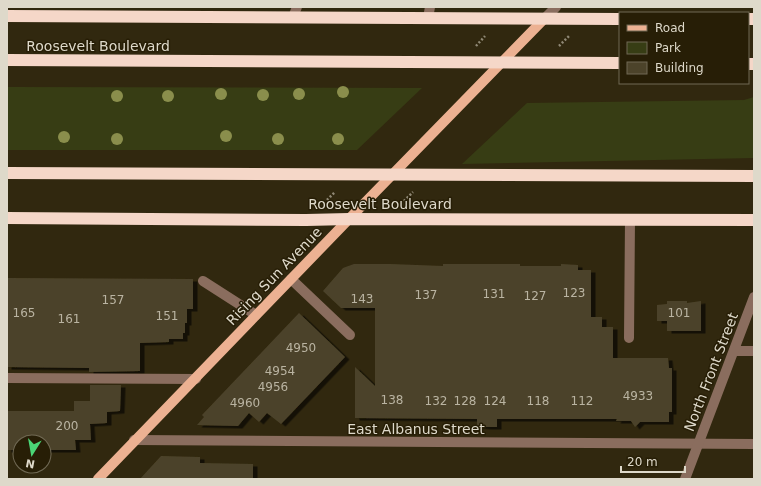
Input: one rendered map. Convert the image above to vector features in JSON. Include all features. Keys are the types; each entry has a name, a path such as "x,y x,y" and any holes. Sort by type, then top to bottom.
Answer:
{"highway":[{"name":"Roosevelt Boulevard","path":"7,16 295,12 429,12 544,19 619,19"},
{"name":"Roosevelt Boulevard","path":"7,60 619,63"},
{"name":"Roosevelt Boulevard","path":"7,173 754,176"},
{"name":"Roosevelt Boulevard","path":"7,218 754,220"}],"main road":[{"name":"Rising Sun Avenue","path":"98,479 134,440 196,379 348,219 544,19"}],"street":[{"name":"Rising Sun Avenue","path":"544,19 556,7"},
{"path":"629,338 630,220"},
{"path":"291,279 350,336"},
{"path":"203,281 256,315"},
{"name":"North Front Street","path":"685,479 754,297"},
{"path":"734,351 754,351"},
{"path":"7,378 196,379"},
{"name":"East Albanus Street","path":"134,440 754,444"}],"path":[{"path":"475,46 485,35"},
{"path":"558,46 569,36"},
{"path":"327,200 335,191"},
{"path":"404,201 413,192"}],"green space":[{"path":"7,87 422,88 357,150 7,150"},
{"path":"754,97 754,158 462,164 527,103 744,100"}],"building":[{"path":"354,264 443,266 443,264 520,264 520,266 561,266 561,264 578,265 578,270 591,270 591,317 602,317 602,327 613,327 613,358 668,358 669,368 672,368 672,412 669,412 669,422 640,422 635,427 631,421 616,421 617,419 497,419 497,427 487,427 477,426 477,419 355,418 355,367 375,386 375,308 341,308 323,291 343,268"},
{"path":"7,278 193,279 193,309 187,309 187,323 185,323 185,333 183,333 183,339 169,339 169,342 140,343 140,371 89,372 89,368 7,367"},
{"path":"667,301 687,301 687,303 701,301 701,331 667,331 667,321 657,321 657,305 667,304"},
{"path":"299,313 345,357 281,424 267,413 259,422 249,413 238,426 197,425 204,417 202,415"},
{"path":"90,385 121,385 120,411 107,412 107,423 90,424 91,440 75,440 76,450 52,450 52,434 12,434 12,450 7,450 7,411 74,411 74,401 90,401"},
{"path":"161,456 200,457 200,463 253,464 253,479 140,479"}]}
